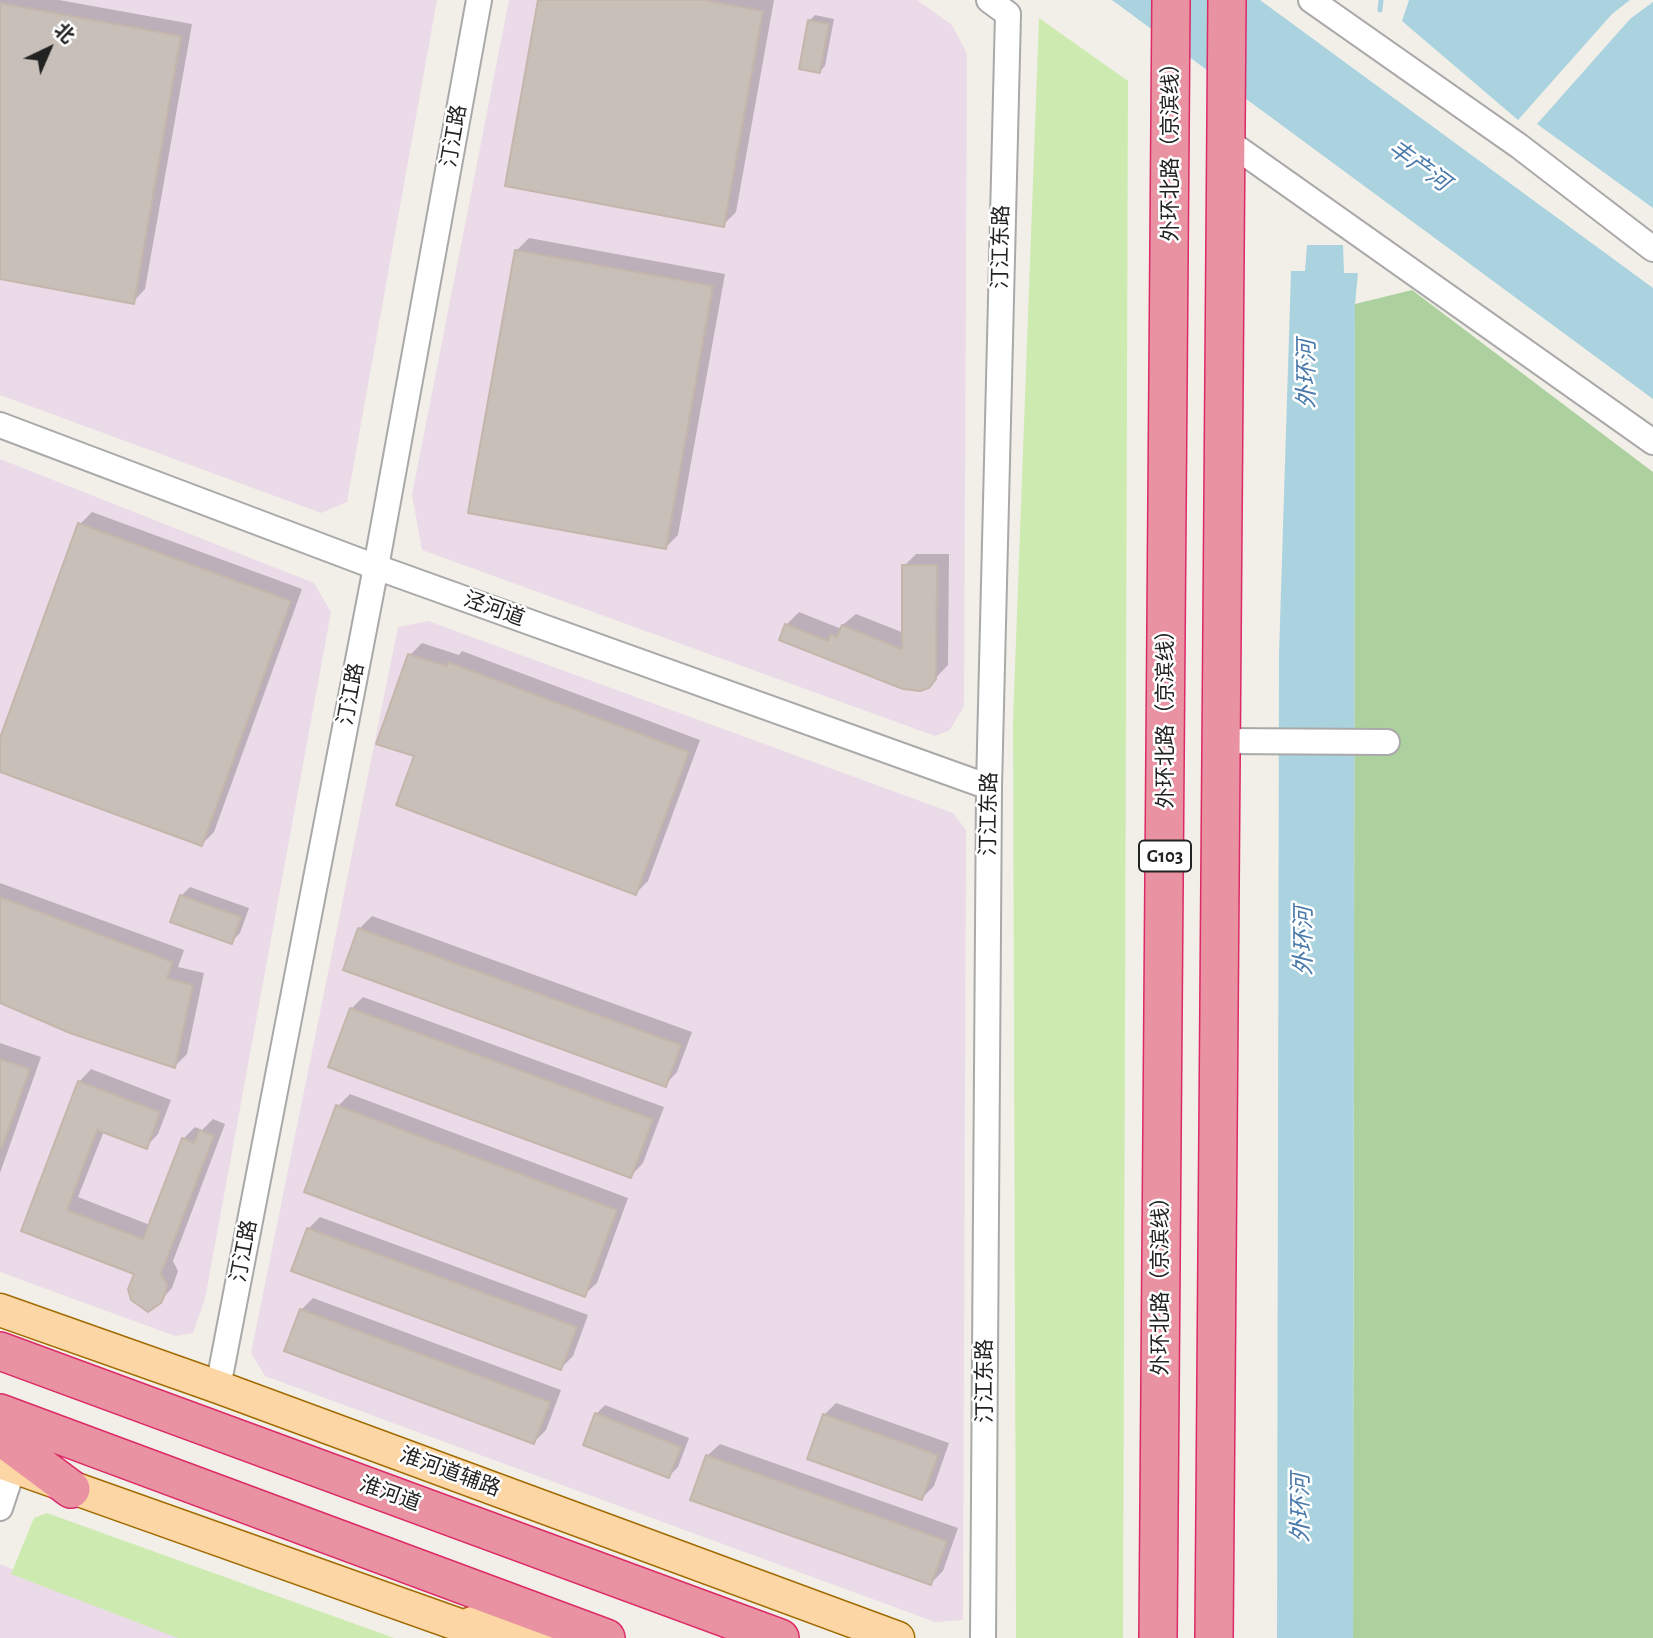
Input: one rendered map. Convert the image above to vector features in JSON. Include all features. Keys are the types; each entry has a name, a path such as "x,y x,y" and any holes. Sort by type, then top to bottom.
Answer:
{"highway":[{"name":"外环北路（京滨线）","path":"1158,1638 1171,0"},
{"name":"G103","path":"1214,1638 1227,0"},
{"name":"淮河道","path":"0,1351 780,1638"},
{"path":"0,1413 603,1637"},
{"path":"8,1454 72,1489"}],"main road":[{"name":"淮河道辅路","path":"0,1310 218,1387 898,1638"},
{"path":"72,1489 453,1621 494,1638"},
{"path":"453,1621 603,1637"}],"street":[{"name":"汀江路","path":"218,1387 376,567 479,0"},
{"path":"1311,0 1519,146 1653,249"},
{"name":"汀江东路","path":"983,1638 989,787 1002,5"},
{"path":"1226,122 1653,442"},
{"name":"泾河道","path":"0,425 376,567 989,787"},
{"path":"1220,741 1387,742"},
{"path":"0,1508 8,1454"}],"shaded area":[{"path":"0,0 437,0 347,502 321,513 0,395"},
{"path":"509,0 917,0 952,25 967,54 964,706 950,730 935,736 422,550 412,495"},
{"path":"0,459 314,583 331,612 205,1299 193,1333 175,1336 0,1272"},
{"path":"428,621 953,813 966,830 963,1620 935,1622 265,1376 251,1353 398,627"},
{"path":"0,1564 179,1638 0,1638"}],"green space":[{"path":"1039,18 1128,81 1123,1638 1016,1638 1013,721"},
{"path":"1412,290 1653,472 1653,1638 1353,1638 1355,304"},
{"path":"47,1513 394,1638 178,1638 11,1574 34,1518"}],"water":[{"name":"丰产河","path":"1112,0 1260,0 1653,288 1653,399"},
{"path":"1409,0 1630,0 1612,14 1518,120 1402,21"},
{"path":"1653,2 1653,208 1537,124 1630,19"},
{"name":"外环河","path":"1307,245 1343,245 1344,273 1358,273 1355,304 1353,1638 1277,1638 1279,655 1291,271 1305,271"}],"building":[{"path":"538,0 704,0 763,11 724,227 505,186"},
{"path":"0,3 181,36 134,304 0,279"},
{"path":"808,20 829,24 820,73 799,69"},
{"path":"515,250 713,286 666,549 468,513"},
{"path":"78,523 291,601 202,846 0,772 0,738"},
{"path":"902,565 937,565 936,679 929,688 920,691 903,689 779,640 785,624 828,641 831,634 837,637 842,625 902,649"},
{"path":"408,654 447,666 448,662 689,752 636,895 396,805 414,756 376,744"},
{"path":"180,895 241,917 232,944 170,922"},
{"path":"0,897 173,962 167,978 193,985 175,1068 70,1033 0,1003"},
{"path":"358,928 681,1045 666,1087 343,970"},
{"path":"350,1008 653,1119 631,1178 328,1067"},
{"path":"0,1059 30,1069 2,1148 0,1147"},
{"path":"78,1081 160,1112 147,1149 97,1130 67,1210 143,1239 182,1138 194,1143 199,1130 214,1136 161,1274 167,1284 166,1292 161,1303 148,1312 131,1300 128,1289 134,1274 21,1231"},
{"path":"336,1105 617,1210 585,1297 304,1192"},
{"path":"307,1228 577,1327 561,1370 291,1271"},
{"path":"300,1309 550,1402 534,1444 284,1351"},
{"path":"595,1413 681,1447 669,1478 583,1445"},
{"path":"823,1414 938,1455 922,1500 807,1459"},
{"path":"706,1455 947,1541 931,1585 690,1500"}],"waterway":[{"path":"1380,10 1381,0"}]}
